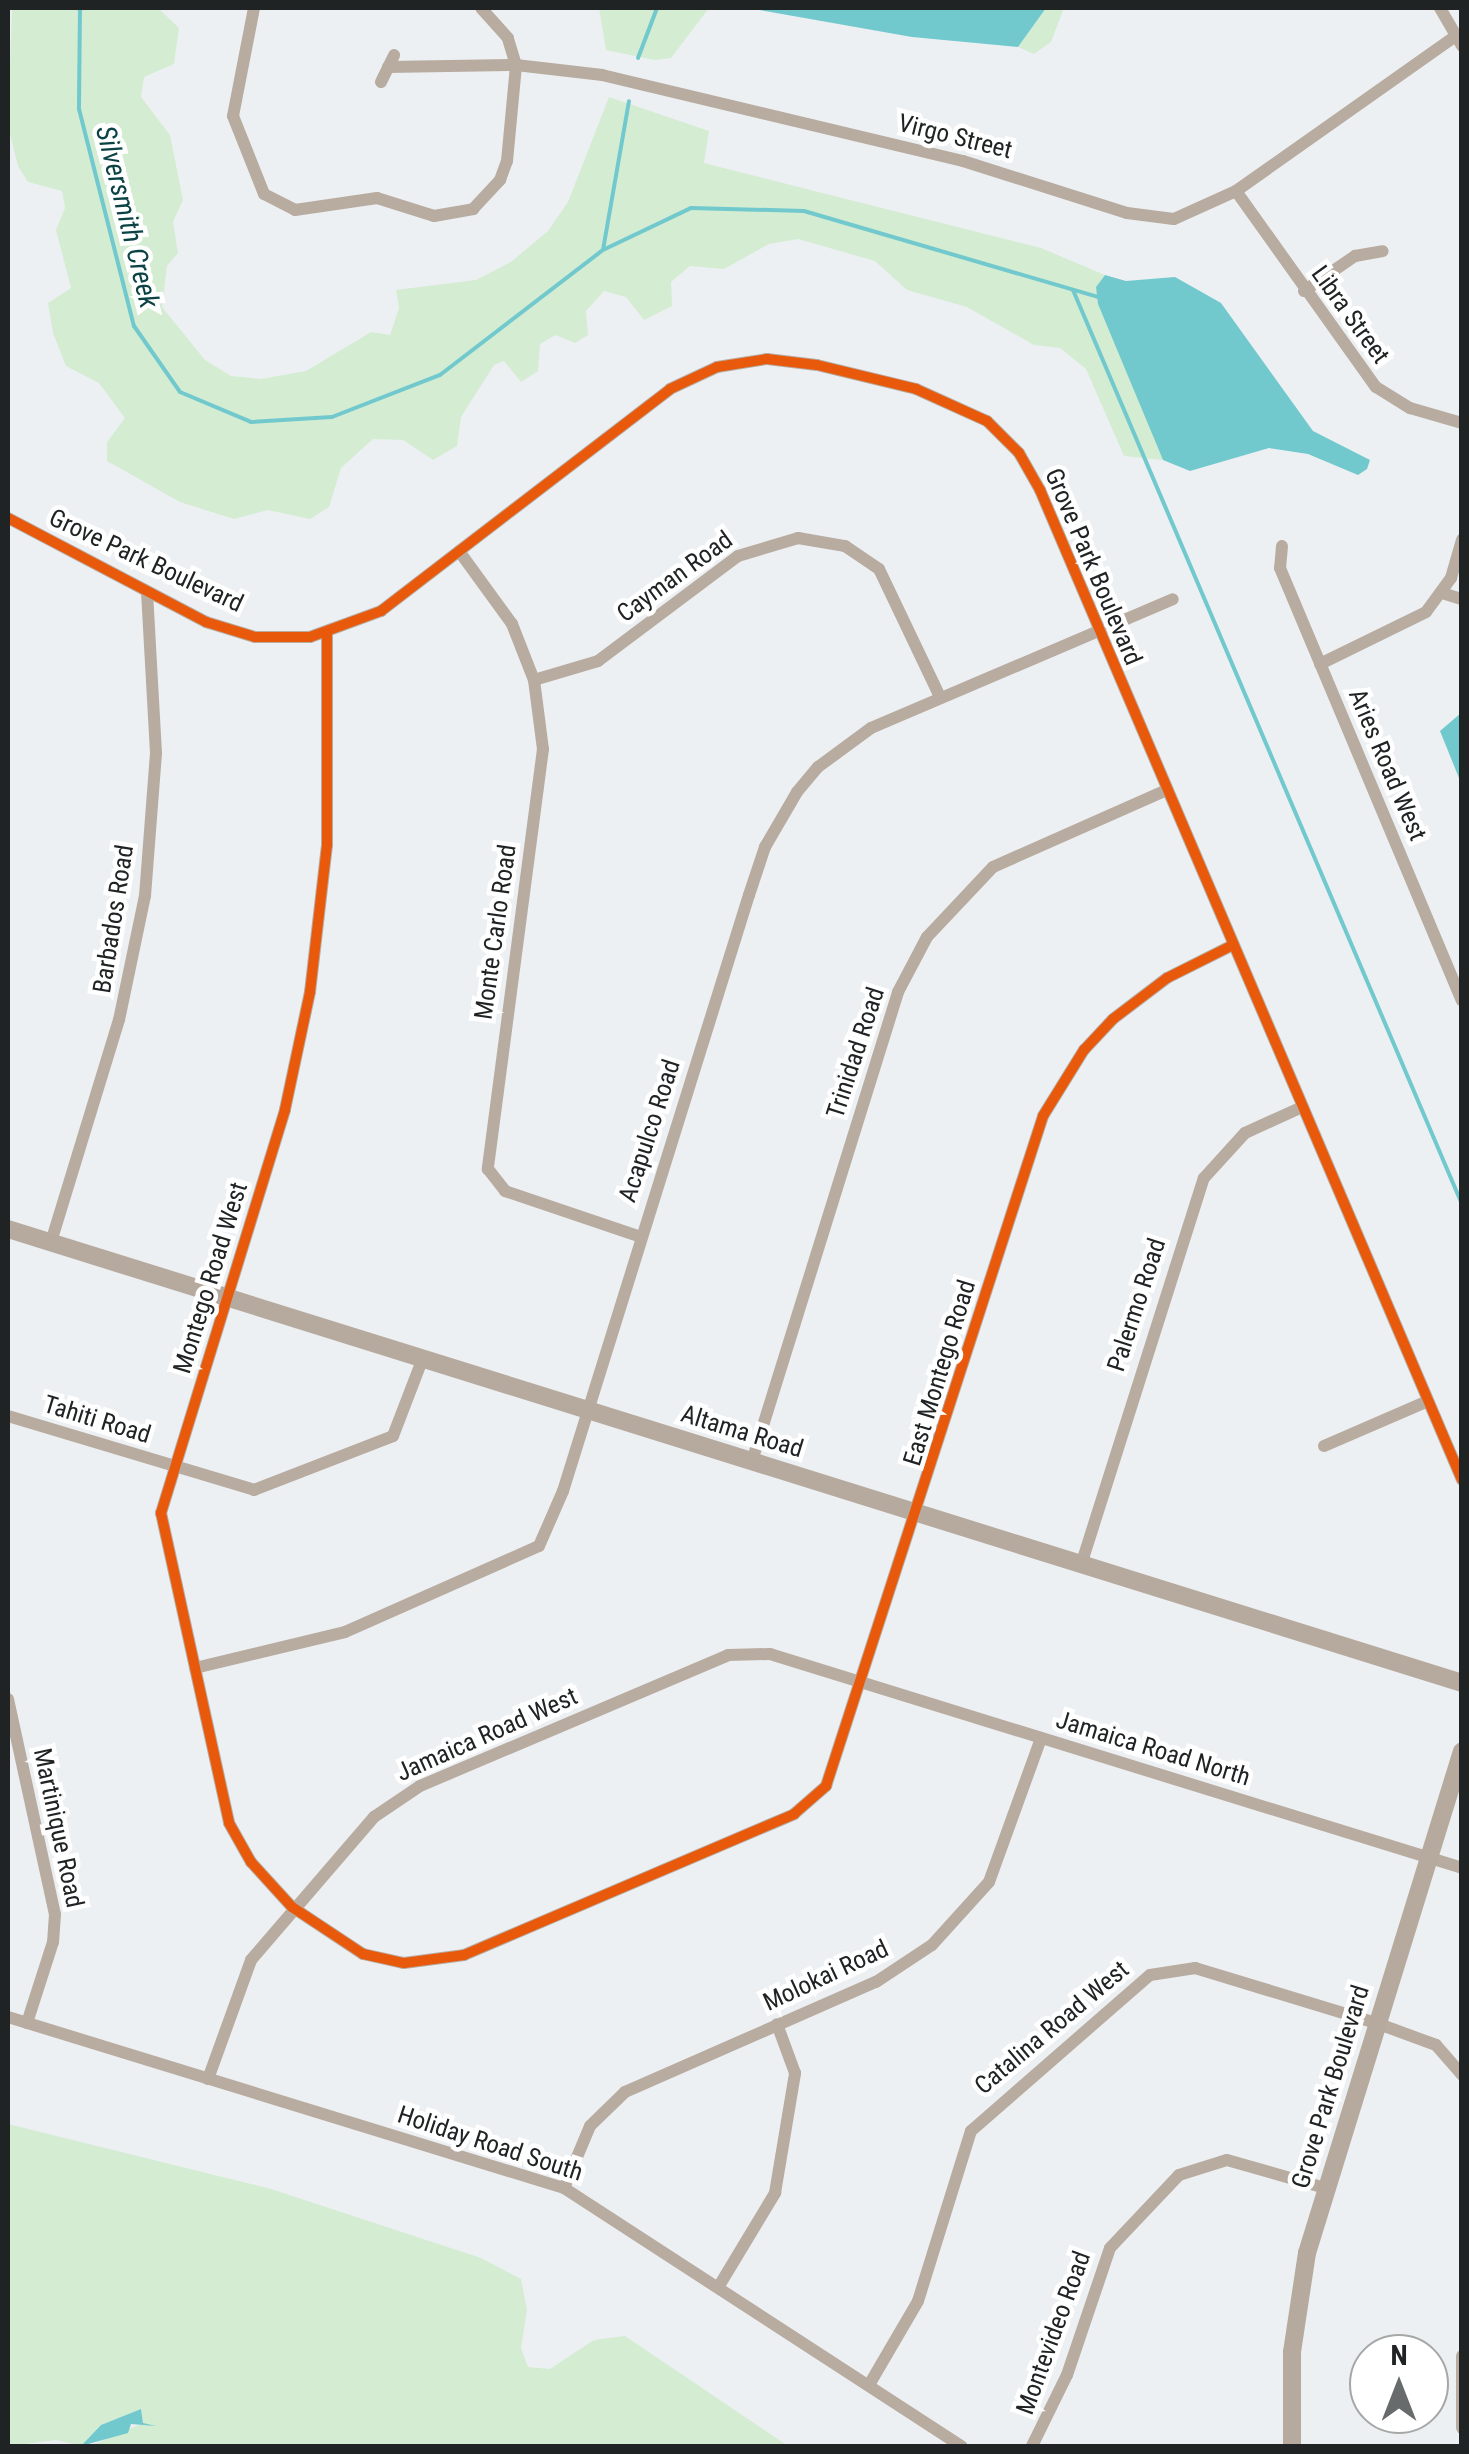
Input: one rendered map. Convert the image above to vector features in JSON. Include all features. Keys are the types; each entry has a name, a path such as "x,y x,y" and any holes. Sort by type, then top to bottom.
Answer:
{"street":[{"path":"254,8 233,102 256,180 276,203 296,210 376,198 434,216 473,209 494,188 507,160 516,65 508,38 481,8"},
{"path":"1440,8 1459,41"},
{"name":"Virgo Street","path":"381,82 391,61 516,65 602,74 944,156 1151,219 1200,212 1236,192 1459,41"},
{"name":"Libra Street","path":"1236,192 1376,388 1410,408 1462,424"},
{"path":"1304,291 1356,256 1383,251"},
{"name":"Grove Park Boulevard","path":"8,518 147,593 255,637 327,634 381,611 681,382 742,362 793,361 952,402 1004,436 1040,490 1462,1480"},
{"name":"Cayman Road","path":"534,680 598,661 738,556 798,538 846,546 879,569 940,697"},
{"path":"1320,664 1410,624 1442,594 1462,540"},
{"name":"Aries Road West","path":"1282,546 1280,568 1456,970 1462,1000"},
{"name":"Monte Carlo Road","path":"459,551 512,624 534,680 542,773 486,1159 506,1190 641,1237"},
{"name":"Barbados Road","path":"51,1242 119,1020 140,924 156,753 147,593"},
{"path":"1442,594 1462,599"},
{"name":"Acapulco Road","path":"195,1668 345,1632 539,1546 588,1410 749,895 780,818 818,767 848,742 940,697 1173,599"},
{"name":"Montego Road West","path":"292,1906 251,1862 229,1823 162,1526 173,1468 284,1110 310,992 326,845 327,634"},
{"name":"Trinidad Road","path":"752,1461 898,992 927,937 993,867 1168,790"},
{"name":"East Montego Road","path":"292,1906 346,1946 382,1960 425,1963 464,1955 803,1808 837,1765 1031,1148 1060,1084 1112,1019 1152,988 1233,945"},
{"name":"Palermo Road","path":"1081,1565 1204,1178 1245,1132 1302,1107"},
{"name":"Altama Road","path":"8,1229 1462,1683"},
{"name":"Tahiti Road","path":"8,1416 254,1490 379,1446 402,1424 423,1358"},
{"path":"1324,1446 1428,1402"},
{"name":"Jamaica Road West","path":"208,2079 244,1973 292,1906 396,1799 728,1655 770,1654 864,1683"},
{"name":"Jamaica Road North","path":"864,1683 1462,1868"},
{"name":"Martinique Road","path":"8,1699 55,1914 53,1942 27,2023"},
{"name":"Molokai Road","path":"564,2188 590,2126 625,2092 907,1964 965,1912 1003,1854 1041,1738"},
{"name":"Grove Park Boulevard","path":"1292,2446 1296,2312 1325,2188 1462,1750"},
{"name":"Catalina Road West","path":"869,2385 918,2302 971,2131 1150,1976 1195,1968 1376,2022 1436,2045 1462,2075"},
{"name":"Holiday Road South","path":"8,2016 564,2188 962,2446"},
{"path":"719,2286 775,2193 794,2073 776,2024"},
{"name":"Montevideo Road","path":"1032,2446 1067,2375 1110,2248 1179,2175 1227,2160 1325,2188"},
{"path":"1462,2356 1462,2428"}],"green space":[{"path":"12,8 158,8 179,28 174,64 144,77 141,97 170,135 183,200 173,222 178,253 167,266 162,307 205,360 231,376 261,379 306,371 371,332 390,335 399,308 396,290 476,280 511,262 548,231 568,202 609,97 709,131 704,163 1041,248 1105,275 1096,287 1099,304 1163,460 1124,456 1086,369 1060,348 1034,345 967,307 907,290 875,261 798,239 769,244 724,269 690,266 671,282 672,306 644,320 626,297 604,291 586,311 588,335 575,343 555,335 540,344 538,371 521,382 504,361 494,365 461,417 457,446 433,460 403,440 373,439 341,468 329,507 310,519 268,510 234,519 180,502 107,461 107,442 125,418 99,383 66,366 53,333 48,303 71,288 56,230 65,208 62,191 28,182 18,166 8,126"},
{"path":"599,8 709,8 671,58 655,60 606,50"},
{"path":"1046,8 1064,8 1051,42 1034,54 1018,47"},
{"path":"8,2124 271,2189 481,2258 521,2279 527,2310 521,2348 528,2367 550,2369 594,2340 625,2336 788,2446 90,2446 143,2423 141,2409 101,2425 81,2446 56,2440 8,2446"}],"water":[{"path":"748,8 1046,8 1018,47 912,37"},
{"path":"1105,275 1126,281 1175,277 1221,303 1313,431 1370,460 1367,469 1358,475 1308,454 1269,448 1190,471 1163,460 1098,304 1096,287"},
{"path":"1461,713 1461,783 1440,731"},
{"path":"141,2409 143,2423 156,2426 131,2424 128,2433 81,2446 101,2425"}],"waterway":[{"name":"Silversmith Creek","path":"80,8 79,109 134,326 180,392 251,422 332,417 440,375 603,250 629,101"},
{"name":"Silversmith Creek","path":"638,58 657,8"},
{"path":"605,249 691,208 804,211 1099,297"},
{"path":"1073,290 1462,1204"}],"cycle path":[{"path":"8,518 206,622 255,637 310,637 381,611 670,389 717,367 767,359 817,365 916,389 987,421 1019,453 1040,490 1462,1480"},
{"path":"327,634 327,845 310,992 285,1110 161,1513 229,1823 251,1862 292,1907 363,1954 404,1963 464,1955 794,1814 826,1786 1043,1116 1084,1050 1113,1019 1167,978 1233,945"}]}
